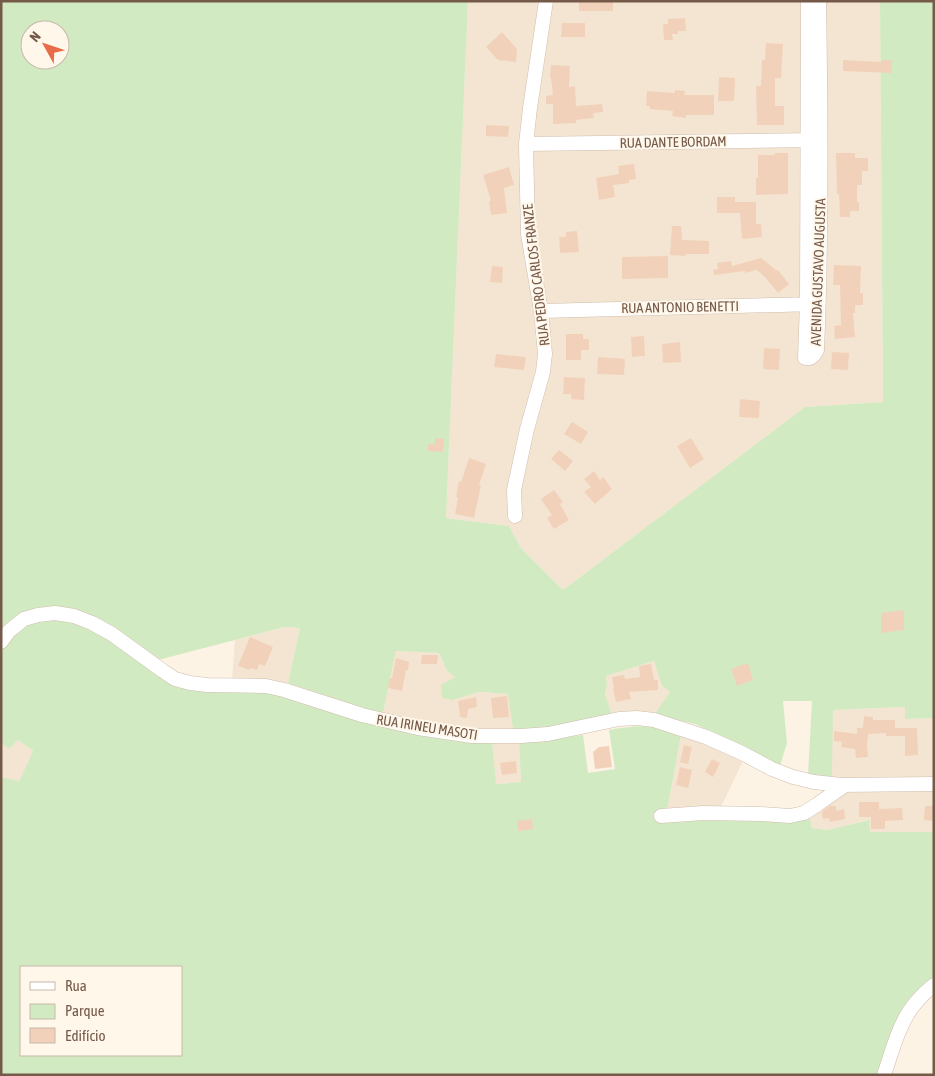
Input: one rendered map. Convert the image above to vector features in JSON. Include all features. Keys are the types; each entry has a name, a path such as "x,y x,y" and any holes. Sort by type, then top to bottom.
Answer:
{"street":[{"name":"RUA PEDRO CARLOS FRANZE","path":"515,516 514,490 527,429 543,372 545,354 541,311 528,234 526,144 546,1"},
{"name":"AVENIDA GUSTAVO AUGUSTA","path":"808,1 815,140"},
{"name":"AVENIDA GUSTAVO AUGUSTA","path":"813,304 819,1"},
{"name":"RUA DANTE BORDAM","path":"526,144 815,140"},
{"name":"RUA ANTONIO BENETTI","path":"541,311 813,304"},
{"name":"RUA IRINEU MASOTI","path":"1,642 9,631 24,620 38,615 55,613 74,616 92,623 112,634 175,679 207,685 266,686 362,715 418,728 472,736 521,736 548,734 619,719 636,718 654,720 706,737 772,769 814,782 934,784"},
{"path":"662,816 703,813 790,816 804,813 845,784"},
{"path":"884,1075 907,1014 934,985"}],"shaded area":[{"path":"468,1 880,1 883,402 805,407 563,590 521,548 509,526 446,518"},
{"path":"286,627 300,628 288,683 277,681 232,681 235,640"},
{"path":"396,651 439,653 447,671 455,677 453,700 479,692 509,694 513,729 463,729 429,725 383,713"},
{"path":"654,661 662,686 670,692 654,715 612,715 605,694 606,676"},
{"path":"905,707 905,719 934,718 934,778 832,779 832,710"},
{"path":"681,735 710,745 743,761 720,809 667,811"},
{"path":"18,740 33,751 19,781 1,777 1,743 9,748"},
{"path":"492,741 519,741 521,782 495,784"},
{"path":"846,789 934,790 934,832 870,832 868,820 827,830 812,828 809,814"}],"green space":[{"path":"1,1 468,1 446,518 509,526 521,548 563,590 805,407 883,402 880,1 934,1 934,718 905,719 905,707 833,710 832,779 808,775 812,701 783,701 787,743 780,766 735,742 695,724 654,715 670,692 662,686 654,661 606,676 605,694 612,715 547,729 513,729 508,694 479,692 453,700 442,698 441,685 455,677 447,671 439,653 396,651 383,713 288,683 300,628 285,627 158,660 57,608 1,635"},
{"path":"40,618 74,621 113,640 163,680 176,686 191,690 263,691 377,725 447,740 492,741 496,784 521,782 519,741 583,735 588,773 615,769 609,730 642,726 667,730 681,735 667,811 809,814 812,828 827,830 869,820 870,832 934,832 934,977 919,990 878,1075 1,1075 1,777 19,781 33,751 18,740 9,749 1,743 1,648 12,634"}],"building":[{"path":"579,1 613,1 613,11 579,11"},
{"path":"685,18 686,31 678,31 678,34 672,34 673,40 664,40 663,24 668,24 668,19"},
{"path":"562,23 585,23 585,37 561,37"},
{"path":"502,32 517,49 516,62 498,60 486,47"},
{"path":"766,43 783,44 781,78 775,78 775,106 784,106 784,125 757,125 756,86 761,86 762,60 765,60"},
{"path":"843,60 881,62 881,60 892,60 891,73 843,71"},
{"path":"551,65 570,66 569,87 575,86 576,106 602,104 603,112 593,113 594,118 576,120 576,123 553,124 553,104 546,104 546,96 553,95 550,78"},
{"path":"719,77 735,78 734,101 718,101"},
{"path":"675,90 685,91 684,95 714,95 714,115 686,115 686,118 672,116 673,111 650,109 650,106 646,106 647,91 675,93"},
{"path":"486,125 509,126 508,137 486,136"},
{"path":"775,153 788,153 788,194 756,195 758,155 775,155"},
{"path":"836,153 855,153 855,158 868,158 868,171 862,171 862,185 857,185 859,211 850,211 850,217 840,217 839,194 837,194"},
{"path":"634,164 636,179 629,180 629,183 613,185 615,197 599,200 596,178 619,174 618,166"},
{"path":"509,167 514,185 504,188 507,213 491,215 489,201 491,201 483,175"},
{"path":"717,197 735,197 735,202 756,202 756,224 761,224 762,237 742,239 740,213 717,213"},
{"path":"672,226 681,226 682,240 709,241 709,254 670,255"},
{"path":"577,231 579,252 560,253 559,237 566,237 566,232"},
{"path":"668,256 668,278 622,279 622,257"},
{"path":"761,258 778,270 789,284 778,293 757,270 745,273 745,271 714,275 713,270 718,269 717,263 731,261 732,266"},
{"path":"834,265 861,266 860,293 863,293 863,305 855,305 855,313 853,313 855,337 835,339 834,326 841,325 840,285 833,285"},
{"path":"492,266 503,267 502,283 490,282"},
{"path":"566,334 583,334 583,339 589,339 589,350 581,350 581,360 566,360"},
{"path":"644,336 645,356 632,357 631,337"},
{"path":"680,342 681,362 663,363 662,344"},
{"path":"764,348 780,349 779,370 763,369"},
{"path":"832,352 849,353 848,370 831,369"},
{"path":"496,354 526,357 524,370 494,367"},
{"path":"598,357 625,359 624,375 597,374"},
{"path":"564,377 585,378 584,400 571,399 571,394 563,394"},
{"path":"740,399 760,401 759,418 739,417"},
{"path":"572,422 588,432 581,444 564,434"},
{"path":"435,438 444,439 443,452 428,451 428,444 435,444"},
{"path":"691,438 704,459 690,468 677,446"},
{"path":"559,450 573,461 565,471 551,459"},
{"path":"469,458 486,464 479,485 481,485 474,518 455,514 459,481 461,482"},
{"path":"594,471 600,480 603,477 612,489 595,504 584,492 591,487 584,479"},
{"path":"554,490 563,502 560,504 569,520 554,529 547,518 552,515 541,499"},
{"path":"904,610 904,630 881,633 881,613"},
{"path":"250,637 273,647 265,666 259,664 257,670 250,668 249,670 238,666"},
{"path":"422,655 438,655 437,664 421,664"},
{"path":"396,658 409,662 402,691 388,688"},
{"path":"748,663 753,680 737,686 731,669"},
{"path":"651,664 654,680 658,680 658,690 629,692 631,699 616,702 612,677 624,675 625,679 640,677 639,666"},
{"path":"507,696 509,717 493,718 491,698"},
{"path":"476,697 477,707 468,709 467,718 460,717 458,701"},
{"path":"864,716 873,717 873,720 895,720 895,728 917,728 918,755 905,756 905,736 886,736 886,733 868,734 868,757 856,758 855,749 841,747 842,742 834,741 834,731 857,734 857,728 863,728"},
{"path":"684,745 692,747 688,764 680,762"},
{"path":"609,746 612,767 595,769 593,752 599,747"},
{"path":"712,759 720,763 713,777 705,772"},
{"path":"516,761 517,773 502,775 500,763"},
{"path":"680,767 692,770 688,788 676,785"},
{"path":"859,802 879,802 879,809 902,808 903,820 885,821 885,829 871,829 871,817 859,817"},
{"path":"830,806 836,806 836,811 844,809 845,819 830,822 829,818 823,819 822,812"},
{"path":"925,806 934,806 934,821 924,820"},
{"path":"532,819 533,829 518,831 517,821"}]}
